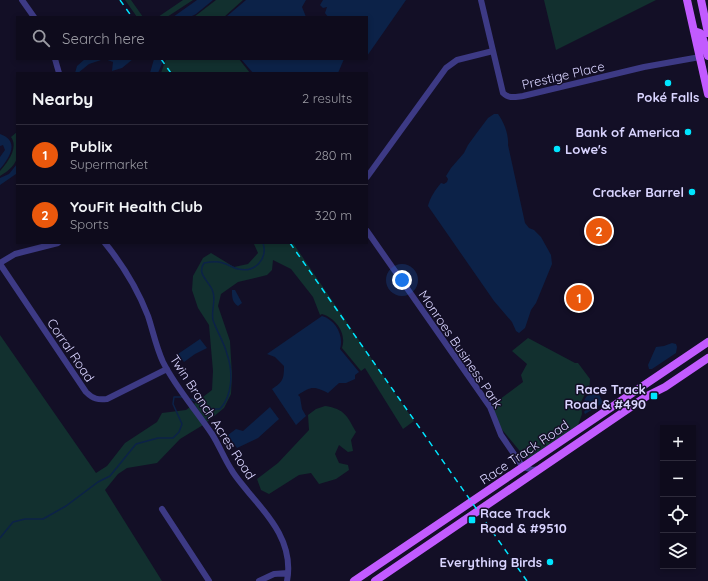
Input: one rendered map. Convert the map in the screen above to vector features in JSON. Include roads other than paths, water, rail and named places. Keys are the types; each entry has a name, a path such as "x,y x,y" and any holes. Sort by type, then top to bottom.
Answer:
{"main road":[{"path":"687,0 694,31 700,33 702,36 708,94"},
{"path":"694,0 696,5 701,4 708,33"},
{"path":"704,56 708,64"},
{"name":"Race Track Road","path":"354,581 708,342"},
{"path":"647,396 649,388 652,385 708,346"},
{"path":"647,396 708,354"},
{"name":"Race Track Road","path":"375,581 647,396 665,387 708,358"},
{"path":"665,387 680,380 708,361"},
{"path":"630,395 641,393 647,396"},
{"path":"566,451 573,442 611,416 615,411 616,404 620,407 631,407"},
{"path":"546,451 558,456"}],"street":[{"path":"22,0 33,16"},
{"name":"Prestige Place","path":"481,0 503,93 512,98 644,67 704,56"},
{"path":"368,176 446,68 457,60 492,51"},
{"path":"55,60 59,72"},
{"name":"Monroes Business Park","path":"368,232 490,407 501,435 523,467"},
{"path":"0,263 15,254 54,244"},
{"name":"Twin Branch Acres Road","path":"106,244 120,263 139,297 150,322 160,355 167,369 213,435 234,473 277,528 287,556 287,581"},
{"name":"Corral Road","path":"0,263 86,392 91,397 98,400 107,399 167,369"},
{"path":"523,467 533,470 540,469"},
{"path":"162,509 210,581"},
{"path":"259,581 274,574 288,573"}],"water":[{"path":"197,0 213,0 192,16 174,16"},
{"path":"246,0 306,0 302,7 306,16 227,16"},
{"path":"323,0 406,0 368,55 368,16 327,16 325,13 327,7 323,8 320,5"},
{"path":"84,60 101,60 89,64 79,72 75,72 77,66"},
{"path":"108,60 132,60 122,68 112,71 113,62"},
{"path":"154,60 164,60 158,72 150,72"},
{"path":"242,60 344,60 338,72 252,72"},
{"path":"494,114 498,114 507,133 508,145 525,223 541,237 551,255 552,264 536,303 531,310 525,328 519,333 516,331 512,322 494,301 428,206 431,197 441,183 444,184 447,182 448,179 446,176 451,168 464,153 468,145 488,118"},
{"path":"0,134 10,141 11,150 0,169 0,157 5,150 3,145 0,146"},
{"path":"16,165 16,174 0,185 0,178 9,174"},
{"path":"232,290 235,290 242,303 238,306 233,299"},
{"path":"322,316 331,321 338,329 341,339 340,349 359,372 355,375 355,379 346,383 339,383 328,393 313,388 298,395 300,397 302,409 306,416 296,425 272,389 282,380 284,366 275,357 267,354"},
{"path":"200,339 207,348 184,362 178,354"},
{"path":"672,343 676,344 676,353 652,369 649,369 648,365 656,347"},
{"path":"595,390 597,390 603,403 585,414 584,412 586,409 583,407 584,400"},
{"path":"270,407 279,419 258,438 237,448 228,435 236,429 243,431"}],"waterway":[{"path":"191,399 212,409 220,409 230,390 231,383 229,361 213,320 213,292 203,275 202,267 204,263 215,262 224,263 238,269 250,269 259,264 262,259 264,254 263,244"},
{"path":"0,538 13,522 25,519 43,519 66,506 98,482 110,476 136,444 158,438 173,438 179,432 182,424 173,404 174,397 182,397"}],"railway":[{"path":"120,0 131,16"},
{"path":"162,60 170,72"},
{"path":"291,244 527,581"}],"place":[{"name":"Poké Falls","path":"668,83"},
{"name":"Bank of America","path":"688,132"},
{"name":"Lowe's","path":"557,149"},
{"name":"Cracker Barrel","path":"692,192"},
{"name":"YouFit Health Club","path":"599,231"},
{"name":"Publix","path":"579,298"},
{"name":"Race Track Road & #490","path":"654,396"},
{"name":"Race Track Road & #9510","path":"472,520"},
{"name":"Everything Birds","path":"550,562"}]}
